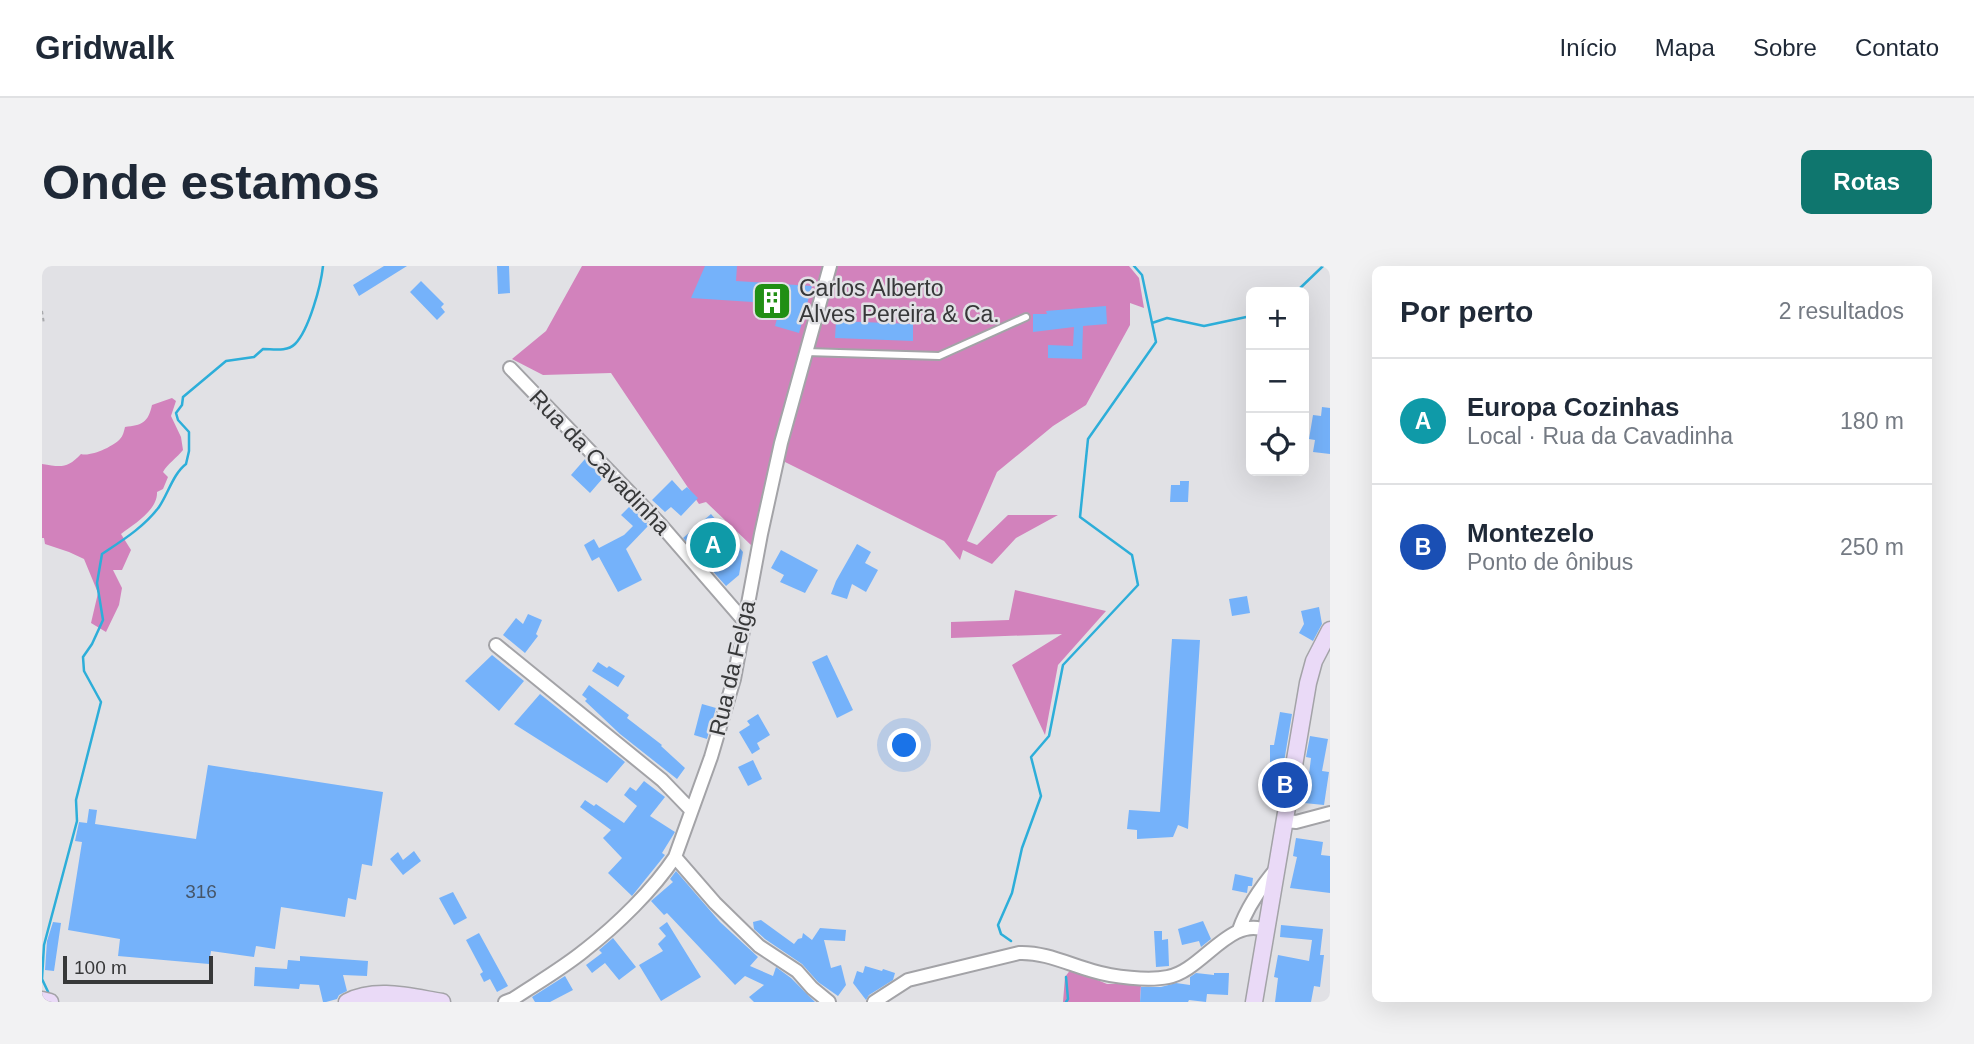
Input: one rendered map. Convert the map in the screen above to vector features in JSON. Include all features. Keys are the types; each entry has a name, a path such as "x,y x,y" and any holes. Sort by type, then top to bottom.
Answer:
{"street":[{"name":"Rua da Felga","path":"510,1001 586,950 638,900 675,857 711,757 734,679 781,443 830,266"},
{"name":"Rua da Cavadinha","path":"510,368 660,523 745,622"},
{"path":"1254,1002 1307,683 1314,661 1330,631"},
{"path":"496,645 662,780 691,810"},
{"path":"1286,821 1296,822 1330,813"},
{"path":"675,857 715,903 759,946 797,971 829,1002"},
{"path":"1239,930 1262,885 1278,867"},
{"path":"874,1002 908,980 1019,953 1034,952 1096,972 1136,977 1171,977 1239,930 1252,926 1267,931"},
{"path":"348,1002 385,994 442,1002"},
{"path":"42,1000 50,1002"}],"lane":[{"path":"806,352 939,356 1026,317"}],"path":[{"path":"42,311 44,324"}],"shaded area":[{"path":"582,266 1129,266 1139,278 1144,308 1130,303 1130,325 1086,405 1053,426 997,472 967,541 977,545 1008,515 1058,515 1016,538 992,564 963,550 960,560 944,541 783,461 772,463 752,546 706,502 699,504 611,373 543,375 512,359 546,331"},
{"path":"172,398 176,401 171,416 181,437 183,450 163,472 168,477 163,489 157,492 154,505 121,534 131,550 122,570 113,570 122,588 119,605 106,632 91,623 98,593 84,559 45,544 42,538 42,464 63,466 81,454 108,448 121,438 125,427 140,424 146,419 152,405"},
{"path":"1015,590 1106,611 1058,665 1045,735 1012,665 1062,634 951,638 951,622 1009,620"},
{"path":"1071,969 1107,984 1141,984 1140,1002 1063,1002 1065,977"}],"building":[{"path":"384,266 407,266 359,296 353,285"},
{"path":"497,266 509,266 510,293 498,294"},
{"name":"Carlos Alberto Alves Pereira & Ca.","path":"705,266 737,266 736,281 812,286 799,333 775,326 781,304 691,298"},
{"path":"421,281 444,304 441,307 445,312 437,320 410,292"},
{"path":"1106,306 1107,324 1083,326 1082,359 1048,358 1048,345 1073,346 1074,327 1033,332 1033,314"},
{"path":"836,321 913,324 913,341 835,338"},
{"path":"1322,407 1330,408 1330,454 1313,452 1315,440 1309,439 1313,415 1321,416"},
{"path":"585,459 603,478 590,493 571,475"},
{"path":"672,480 682,491 687,487 698,498 681,516 671,507 665,512 652,500"},
{"path":"1180,481 1189,481 1188,502 1170,502 1171,485 1180,485"},
{"path":"630,506 649,525 626,549 642,580 618,592 599,557 592,561 584,545 594,539 599,548 624,535 633,526 621,515"},
{"path":"711,514 743,552 739,575 726,586 683,538"},
{"path":"857,544 871,552 865,563 878,570 866,592 852,584 847,599 831,594 836,581"},
{"path":"781,550 818,570 805,593 780,582 784,575 771,568"},
{"path":"1247,596 1250,613 1232,616 1229,599"},
{"path":"1319,607 1322,624 1313,641 1299,633 1304,624 1301,611"},
{"path":"528,614 542,620 536,634 538,636 525,653 503,635 516,618 523,624"},
{"path":"1172,639 1200,640 1188,829 1178,825 1173,837 1137,839 1137,830 1127,829 1129,810 1160,812"},
{"path":"492,655 524,681 499,711 465,681"},
{"path":"827,655 853,710 837,718 812,662"},
{"path":"598,662 625,676 618,687 592,671"},
{"path":"589,685 629,715 627,718 662,745 685,768 677,779 620,734 585,701 587,699 582,695"},
{"path":"540,694 625,762 607,783 514,724"},
{"path":"702,704 716,708 707,739 694,735"},
{"path":"1280,712 1292,714 1283,768 1274,768 1274,763 1270,763 1270,745 1274,745"},
{"path":"758,714 770,735 757,743 760,749 752,754 739,732 750,725 747,721"},
{"path":"1310,736 1328,739 1322,771 1329,772 1324,805 1304,803 1305,796 1300,795 1303,773 1309,774 1311,758 1306,757"},
{"path":"753,760 762,779 748,786 738,767"},
{"path":"208,765 383,792 372,866 362,864 356,900 348,898 345,917 281,907 275,949 256,946 254,957 211,951 209,964 118,956 120,939 68,930 82,842 75,841 79,822 87,823 89,809 97,810 95,824 196,839"},
{"path":"644,781 665,797 650,816 675,832 662,853 665,855 632,896 608,873 622,858 603,838 611,830 580,807 585,800 594,806 596,804 624,823 637,806 624,795 630,787 636,791"},
{"path":"1296,838 1323,842 1321,855 1330,856 1330,893 1290,888 1297,857 1293,856"},
{"path":"414,851 421,861 403,875 390,859 398,852 403,860"},
{"path":"676,871 720,922 758,957 750,966 773,976 776,967 815,1002 754,1002 749,997 764,985 745,976 735,985 667,913 664,915 651,901 673,882 670,879"},
{"path":"1235,874 1253,878 1247,893 1232,890"},
{"path":"453,892 467,918 454,925 439,898"},
{"path":"761,920 794,944 802,938 803,933 812,940 820,928 846,930 845,941 824,940 831,968 841,965 846,985 838,996 818,982 802,964 754,929 753,922"},
{"path":"1203,921 1211,939 1201,947 1199,941 1182,945 1178,929"},
{"path":"53,922 61,923 54,971 45,970 47,941"},
{"path":"667,922 701,977 661,1001 639,965 663,951 658,944 666,936 659,928"},
{"path":"1281,925 1323,929 1320,955 1324,955 1320,987 1314,986 1311,1002 1275,1002 1278,978 1274,977 1278,955 1309,961 1312,940 1280,937"},
{"path":"1154,931 1162,931 1162,940 1168,939 1169,966 1156,967"},
{"path":"479,933 508,986 497,992 490,979 484,982 480,974 483,972 466,940"},
{"path":"613,938 636,967 619,980 605,963 592,973 586,965 602,953 599,950"},
{"path":"300,956 368,961 367,976 343,975 347,991 337,999 326,1002 323,1002 319,985 300,984 299,989 254,986 255,967 287,969 288,960 300,961"},
{"path":"865,966 895,973 893,980 869,995 866,1000 853,983 857,971 863,973"},
{"path":"1196,973 1229,973 1228,995 1207,994 1206,1002 1140,1002 1141,987 1161,987 1176,983 1190,985 1190,977"},
{"path":"565,976 573,990 550,1002 535,1002 532,997"}],"waterway":[{"path":"50,996 42,979 44,945 77,821 76,800 101,702 84,671 83,657 103,620 97,583 102,554 147,521 186,464 189,432 178,420 176,413 182,405 183,397 226,361 254,357 263,349 292,347 309,318 323,266"},
{"path":"1011,941 1001,934 998,925 1012,893 1022,848 1041,796 1031,757 1049,736 1063,665 1138,585 1132,555 1080,517 1088,439 1156,342 1142,275 1134,266"},
{"path":"1301,287 1323,266"},
{"path":"1152,323 1167,318 1204,326 1246,317"},
{"path":"1066,977 1066,1002"}],"place":[{"name":"Carlos Alberto Alves Pereira & Ca.","path":"772,301"},
{"name":"Europa Cozinhas","path":"713,545"},
{"name":"Montezelo","path":"1285,785"}]}
